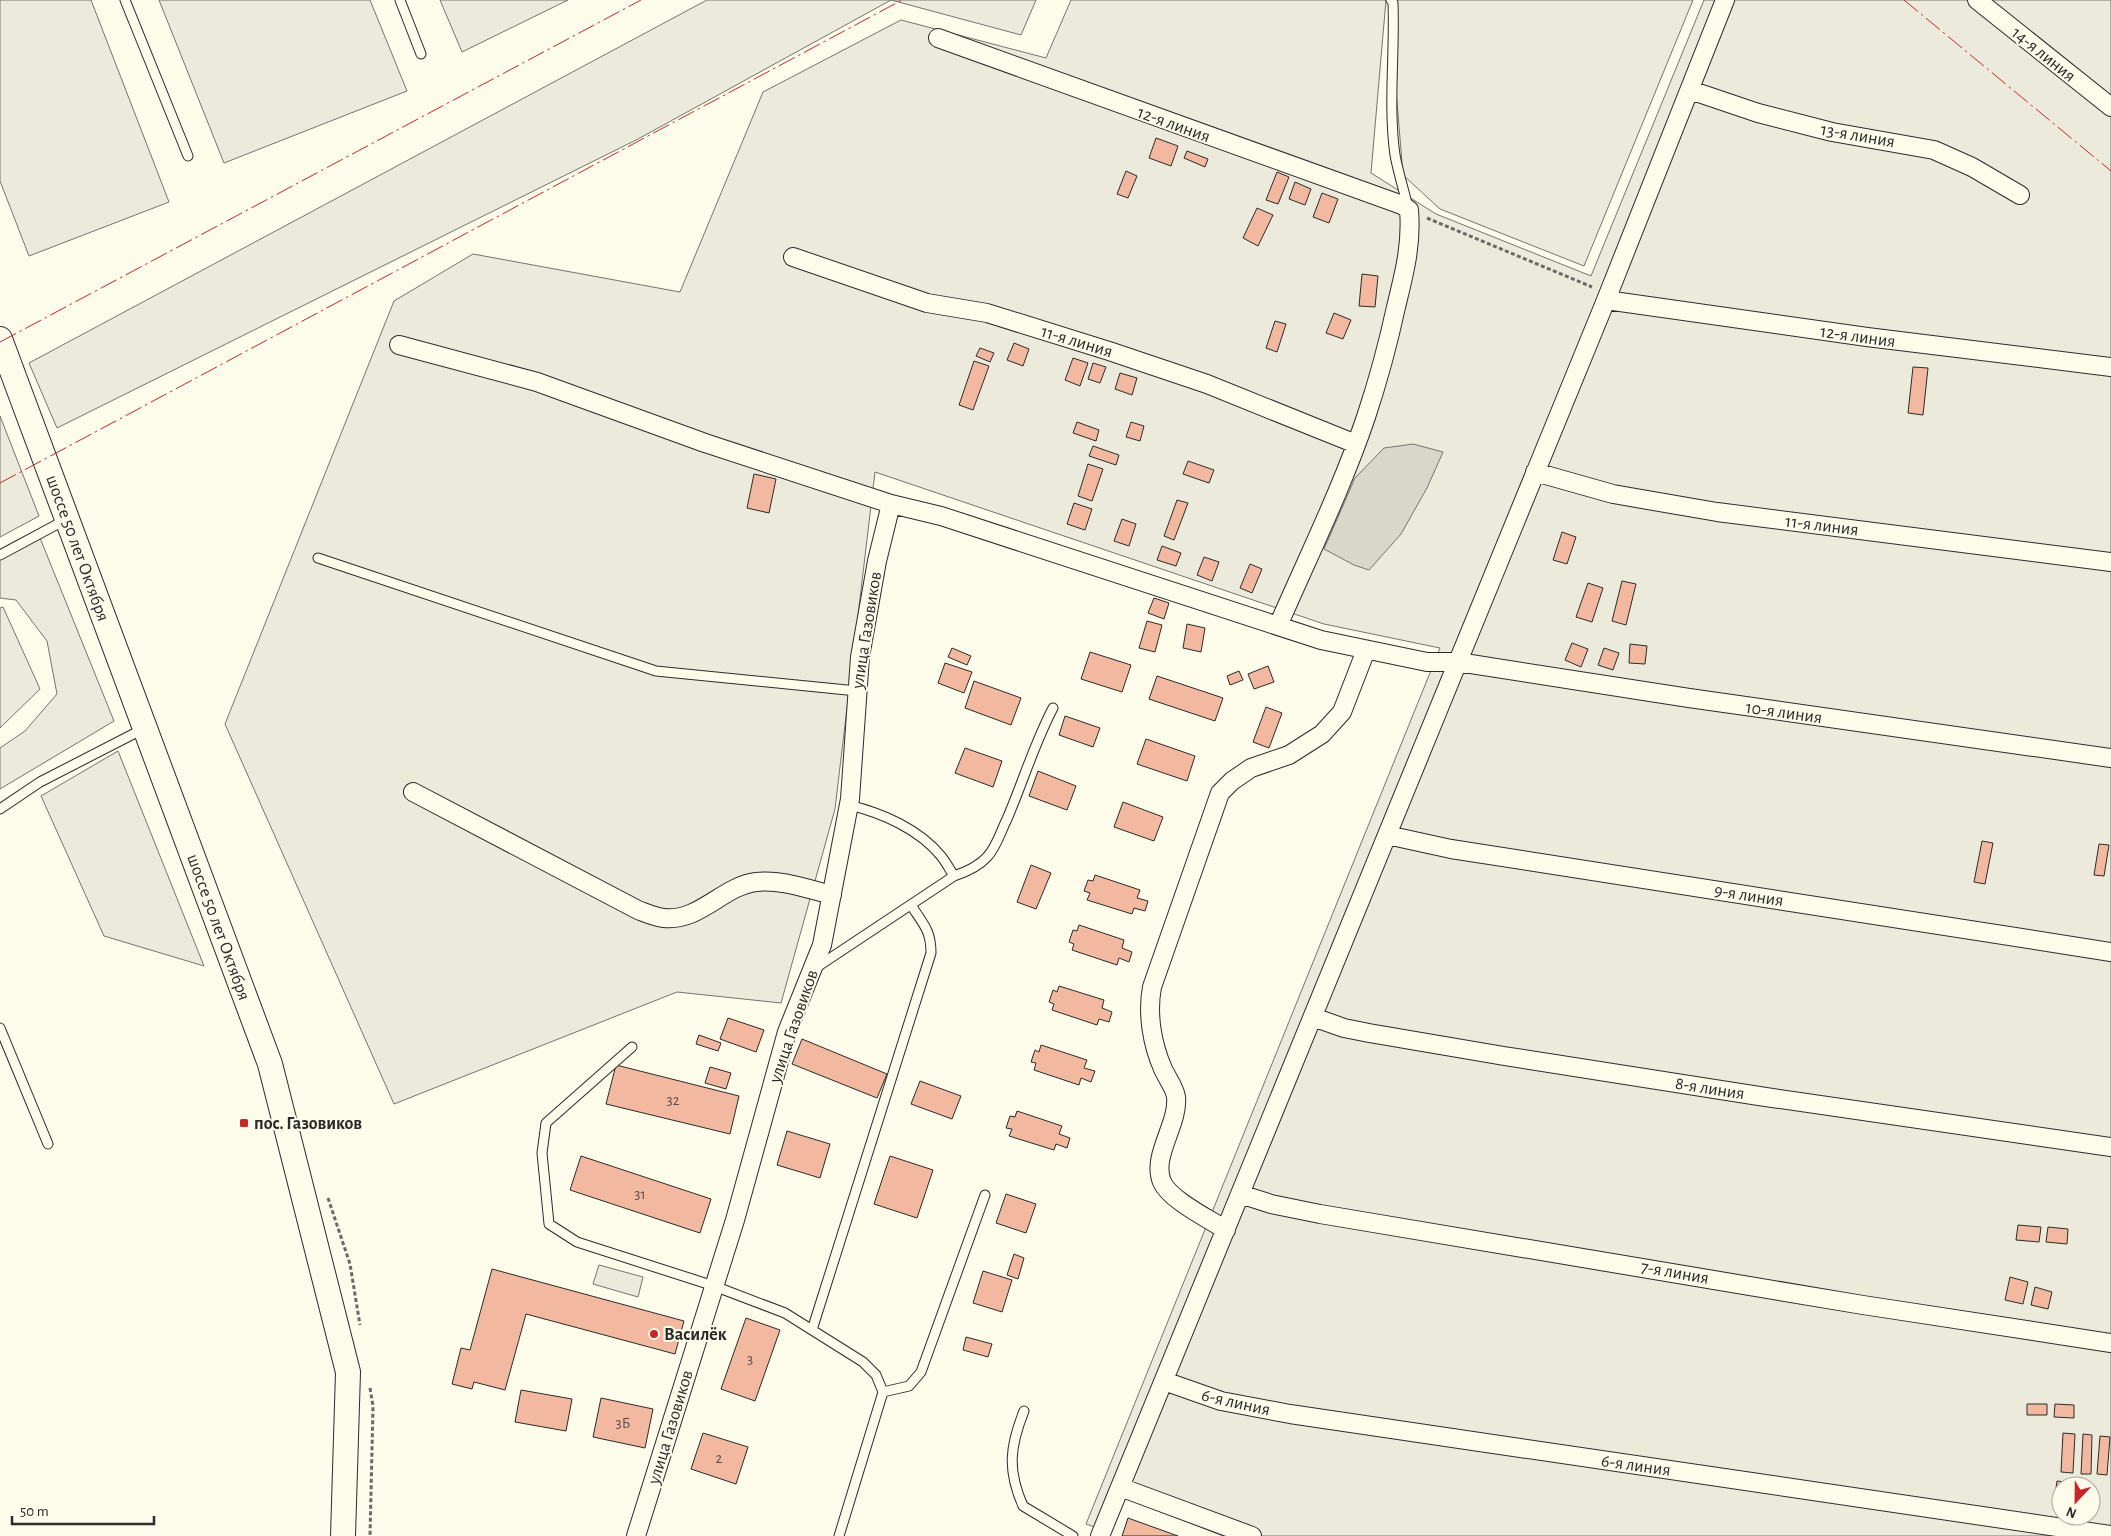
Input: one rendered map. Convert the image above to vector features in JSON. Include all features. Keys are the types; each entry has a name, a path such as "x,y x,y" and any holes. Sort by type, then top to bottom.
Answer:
{"street":[{"path":"1100,1536 1607,297 1726,0"},
{"name":"14-я линия","path":"1977,0 2111,108"},
{"name":"12-я линия","path":"938,38 1402,205 1409,210"},
{"name":"13-я линия","path":"1690,90 1758,114 1832,132 1934,150 1972,167 2020,195"},
{"path":"1278,626 1366,417 1388,342 1406,266 1411,232 1409,210"},
{"name":"11-я линия","path":"792,257 927,303 987,313 1109,351 1207,384 1356,444"},
{"name":"12-я линия","path":"1607,297 1867,337 2111,367"},
{"name":"шоссе 50 лет Октября","path":"0,339 270,1064 348,1372 343,1536"},
{"name":"10-я линия","path":"399,345 537,382 705,443 892,504 941,516 1321,640 1427,662 1458,662 1689,698 2111,758"},
{"name":"11-я линия","path":"1535,472 1613,494 1717,512 2111,562"},
{"name":"улица Газовиков","path":"636,1536 735,1220 787,1032 822,945 850,805 860,657 877,561 892,504"},
{"path":"1226,1230 1182,1202 1167,1190 1162,1182 1160,1169 1162,1150 1175,1117 1176,1096 1162,1067 1149,1018 1152,987 1220,793 1232,781 1252,768 1289,755 1322,734 1342,712 1366,650"},
{"path":"413,792 638,910 664,918 679,918 704,908 735,889 755,882 779,881 832,895"},
{"name":"9-я линия","path":"1387,835 1451,849 2111,952"},
{"name":"8-я линия","path":"1313,1017 1352,1030 1504,1056 1759,1096 2111,1147"},
{"name":"7-я линия","path":"1240,1194 1271,1204 1320,1214 1863,1305 2111,1343"},
{"name":"6-я линия","path":"1164,1381 1221,1401 1290,1414 2111,1535"},
{"path":"1120,1487 1252,1536"}],"lane":[{"path":"125,0 188,156"},
{"path":"400,0 421,54"},
{"path":"1391,0 1393,3 1392,108 1395,154 1409,210"},
{"path":"0,555 67,518"},
{"path":"318,558 656,671 857,691"},
{"path":"811,971 954,876 973,869 988,857 1025,778 1040,733 1053,708"},
{"path":"0,809 40,782 145,728"},
{"path":"850,805 885,816 912,832 941,856 954,876"},
{"path":"812,1330 931,953 931,939 927,927 911,905"},
{"path":"0,1028 48,1144"},
{"path":"632,1047 546,1123 542,1153 550,1224 577,1242 714,1286 785,1313 863,1362 876,1374 883,1392 838,1536"},
{"path":"883,1392 909,1386 921,1372 985,1195"},
{"path":"1024,1411 1015,1434 1011,1468 1023,1506 1073,1536"}],"path":[{"path":"1409,210 1607,297"}],"shaded area":[{"path":"0,0 91,0 169,202 29,256 0,181"},
{"path":"159,0 370,0 407,91 224,163"},
{"path":"440,0 568,0 462,52"},
{"path":"707,0 891,0 638,139 57,428 29,363"},
{"path":"891,0 1036,0 1021,35"},
{"path":"1071,0 1386,0 1371,173 1436,214 1591,276 1704,0 2111,0 2111,1536 1223,1536 1118,1494 1103,1530 1086,1524 1440,648 1324,624 875,472 835,809 781,1003 677,992 394,1104 225,724 394,301 473,254 680,292 763,92 901,20 1046,58"},
{"path":"1392,0 1693,0 1584,266 1440,209 1403,175 1395,77"},
{"path":"0,416 39,516 0,537"},
{"path":"1413,444 1443,452 1427,488 1401,534 1369,570 1354,565 1324,549 1355,478 1384,448"},
{"path":"40,538 114,721 0,789 0,748 25,731 57,694 47,641 16,600 0,598 0,559"},
{"path":"3,607 40,689 0,728 0,608"},
{"path":"118,751 204,966 104,936 41,796"},
{"path":"599,1265 643,1277 638,1297 593,1284"}],"building":[{"path":"1156,138 1178,146 1171,166 1149,158"},
{"path":"1187,151 1208,159 1205,167 1184,158"},
{"path":"1126,171 1137,176 1128,198 1117,194"},
{"path":"1277,172 1289,177 1278,204 1266,200"},
{"path":"1295,182 1311,189 1305,205 1289,199"},
{"path":"1322,193 1338,199 1329,223 1313,217"},
{"path":"1257,208 1273,215 1258,246 1243,238"},
{"path":"1362,274 1378,276 1375,307 1359,306"},
{"path":"1334,313 1351,320 1343,339 1326,333"},
{"path":"1275,321 1286,324 1277,352 1266,348"},
{"path":"1014,343 1029,349 1023,366 1007,360"},
{"path":"980,348 994,353 990,362 976,356"},
{"path":"1073,358 1088,363 1080,386 1065,380"},
{"path":"974,361 989,366 973,410 959,405"},
{"path":"1093,363 1106,367 1100,383 1088,379"},
{"path":"1913,367 1928,368 1923,415 1908,413"},
{"path":"1120,373 1137,378 1132,395 1115,389"},
{"path":"1077,422 1099,430 1096,441 1073,433"},
{"path":"1131,422 1144,426 1140,441 1126,437"},
{"path":"1093,446 1119,455 1116,465 1089,456"},
{"path":"1188,461 1214,470 1209,483 1183,474"},
{"path":"1088,464 1103,469 1092,501 1078,496"},
{"path":"754,474 776,479 769,513 747,508"},
{"path":"1177,500 1188,503 1174,540 1164,536"},
{"path":"1074,503 1092,509 1085,530 1067,524"},
{"path":"1122,519 1136,524 1129,546 1114,541"},
{"path":"1562,532 1576,537 1567,564 1553,560"},
{"path":"1162,546 1181,553 1176,566 1157,560"},
{"path":"1204,557 1219,562 1212,581 1197,575"},
{"path":"1250,564 1262,569 1252,593 1240,588"},
{"path":"1622,581 1636,584 1626,625 1612,621"},
{"path":"1588,583 1603,588 1592,622 1576,617"},
{"path":"1154,598 1169,603 1164,619 1148,613"},
{"path":"1147,621 1162,625 1155,652 1139,648"},
{"path":"1187,624 1205,628 1201,652 1183,648"},
{"path":"1572,643 1588,649 1581,667 1565,660"},
{"path":"1630,644 1647,646 1645,664 1629,663"},
{"path":"952,648 971,656 967,665 948,657"},
{"path":"1604,648 1619,653 1613,670 1598,665"},
{"path":"1090,652 1131,665 1122,692 1081,679"},
{"path":"945,663 972,672 964,693 938,683"},
{"path":"1268,666 1274,682 1254,689 1248,674"},
{"path":"1239,671 1243,680 1230,685 1227,676"},
{"path":"1157,676 1223,698 1215,721 1149,699"},
{"path":"974,681 1021,698 1011,725 965,708"},
{"path":"1266,707 1282,713 1269,748 1253,742"},
{"path":"1065,716 1100,728 1093,747 1059,735"},
{"path":"1146,739 1195,756 1187,781 1137,764"},
{"path":"965,748 1002,761 993,787 955,773"},
{"path":"1038,771 1076,786 1067,810 1029,796"},
{"path":"1123,802 1163,817 1154,841 1114,827"},
{"path":"1982,841 1993,843 1985,884 1974,882"},
{"path":"2099,844 2109,845 2104,876 2094,875"},
{"path":"1031,865 1051,873 1036,909 1017,902"},
{"path":"1095,875 1140,890 1137,898 1148,901 1145,911 1134,908 1132,914 1087,900 1090,893 1084,891 1088,880 1093,881"},
{"path":"1079,925 1124,940 1122,948 1132,952 1129,962 1119,958 1117,965 1072,950 1074,944 1069,942 1073,930 1077,931"},
{"path":"1059,986 1104,1000 1102,1008 1112,1012 1109,1022 1099,1019 1097,1025 1052,1010 1054,1004 1049,1002 1053,990 1057,992"},
{"path":"728,1018 764,1030 756,1052 720,1039"},
{"path":"699,1035 721,1043 718,1051 696,1044"},
{"path":"802,1039 887,1074 877,1098 792,1064"},
{"path":"1041,1045 1087,1060 1084,1068 1095,1071 1091,1082 1081,1078 1079,1085 1034,1070 1036,1063 1031,1062 1035,1050 1039,1052"},
{"path":"616,1065 739,1096 730,1134 606,1104"},
{"path":"710,1067 731,1073 726,1089 705,1083"},
{"path":"920,1081 961,1096 952,1119 911,1104"},
{"path":"1017,1111 1062,1126 1059,1134 1070,1138 1067,1148 1056,1144 1054,1150 1009,1136 1012,1129 1006,1128 1010,1116 1015,1117"},
{"path":"787,1131 830,1144 820,1178 777,1165"},
{"path":"581,1156 711,1199 700,1233 570,1190"},
{"path":"890,1156 933,1170 917,1218 874,1204"},
{"path":"1006,1194 1036,1204 1026,1233 996,1223"},
{"path":"2018,1225 2041,1227 2039,1242 2016,1240"},
{"path":"2048,1227 2068,1229 2067,1244 2046,1242"},
{"path":"1014,1254 1024,1258 1018,1279 1007,1275"},
{"path":"492,1269 684,1321 675,1354 526,1314 505,1390 474,1382 472,1389 452,1384 461,1348 470,1350"},
{"path":"983,1271 1012,1280 1002,1312 973,1303"},
{"path":"2010,1277 2028,1282 2023,1304 2005,1300"},
{"path":"2035,1287 2052,1292 2048,1309 2031,1305"},
{"path":"746,1318 780,1330 755,1401 721,1389"},
{"path":"966,1337 992,1344 988,1357 963,1350"},
{"path":"521,1390 572,1399 566,1431 515,1422"},
{"path":"601,1398 653,1409 645,1448 593,1437"},
{"path":"2027,1404 2047,1404 2047,1415 2027,1415"},
{"path":"2055,1404 2074,1405 2074,1418 2054,1417"},
{"path":"703,1433 748,1447 736,1484 691,1469"},
{"path":"2063,1433 2075,1434 2073,1473 2061,1472"},
{"path":"2083,1434 2092,1435 2091,1474 2081,1474"},
{"path":"2100,1436 2110,1437 2107,1475 2097,1474"},
{"path":"1128,1518 1178,1536 1122,1536"}],"power":[{"path":"0,342 641,0"},
{"path":"0,483 902,0"},
{"path":"1904,0 2111,171"}],"place":[{"name":"пос. Газовиков","path":"244,1123"},
{"name":"Василёк","path":"654,1334"}]}
